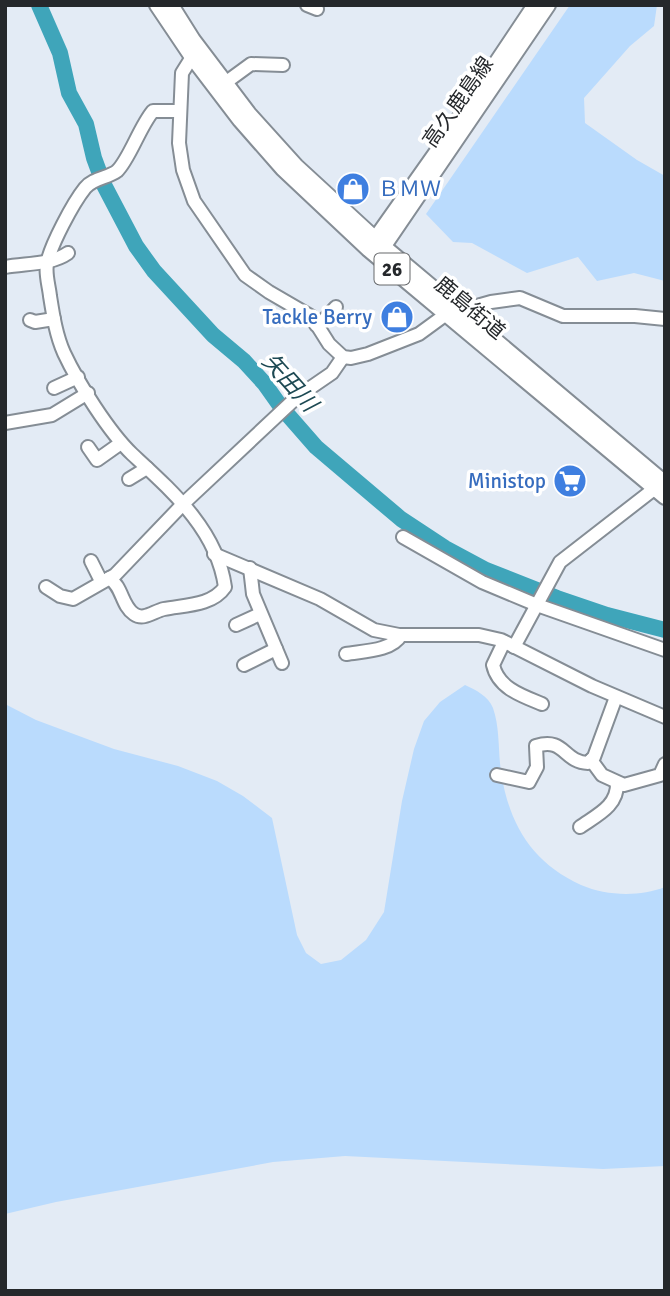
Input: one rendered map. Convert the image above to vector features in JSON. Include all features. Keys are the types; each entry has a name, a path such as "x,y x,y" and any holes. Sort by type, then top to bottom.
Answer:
{"main road":[{"name":"26","path":"157,5 240,120 283,169 661,489"},
{"name":"26","path":"172,5 249,114 376,248"},
{"name":"高久鹿島線","path":"376,248 535,5"},
{"name":"高久鹿島線","path":"376,248 503,74 548,5"}],"street":[{"path":"192,57 182,73 180,155 194,201 245,275 312,317 329,344 344,357 369,354 419,334 453,313 491,302 520,298 563,316 635,316 665,319"},
{"path":"225,83 251,64 283,65"},
{"path":"91,561 105,580 118,585 131,611 135,615 145,617 158,611 197,604 222,591 224,582 214,554 195,517 184,503 121,443 78,377 64,352 54,318 46,271 47,262 65,220 82,192 91,183 117,172 150,114 157,110 180,111"},
{"path":"5,267 47,262 68,253"},
{"path":"316,325 336,307"},
{"path":"30,320 54,318"},
{"path":"46,587 76,603 115,575 184,503 297,397 332,373 344,357"},
{"path":"54,388 78,377"},
{"path":"5,423 52,415 88,393"},
{"path":"88,447 97,460 121,443"},
{"path":"129,479 147,468"},
{"path":"542,704 510,690 494,671 493,665 537,606 560,562 574,549 661,489"},
{"path":"403,537 461,572 537,606 665,650"},
{"path":"214,554 320,599 364,626 401,635 480,635 509,644 616,697 665,717"},
{"path":"250,568 250,582 260,614 282,663"},
{"path":"236,625 260,614"},
{"path":"346,654 386,646 398,640 401,635"},
{"path":"244,665 276,649"},
{"path":"497,775 529,782 537,767 535,749 538,745 555,744 571,758 585,763 592,760 616,697"},
{"path":"592,760 602,775 624,785 660,775 665,764"},
{"path":"580,827 613,801 617,783"}],"shaded area":[{"path":"570,5 657,5 654,26 630,46 584,98 585,123 637,160 665,176 665,281 634,273 597,281 578,257 527,273 472,243 453,242 426,214"},
{"path":"465,685 485,697 493,708 497,723 501,772 510,808 517,825 536,853 564,876 591,889 634,894 665,887 665,1166 603,1169 345,1156 273,1162 5,1214 5,704 36,720 114,749 178,766 217,781 272,818 297,935 306,953 321,964 341,960 366,940 384,912 402,801 414,749 424,721 440,702"}],"waterway":[{"name":"矢田川","path":"39,5 60,53 69,93 86,124 104,185 136,246 154,271 213,335 244,361 264,383 316,447 401,519 445,548 486,570 607,615 665,630"}],"place":[{"name":"ＢＭＷ","path":"353,189"},
{"name":"Tackle Berry","path":"397,317"},
{"name":"Ministop","path":"570,481"}]}
